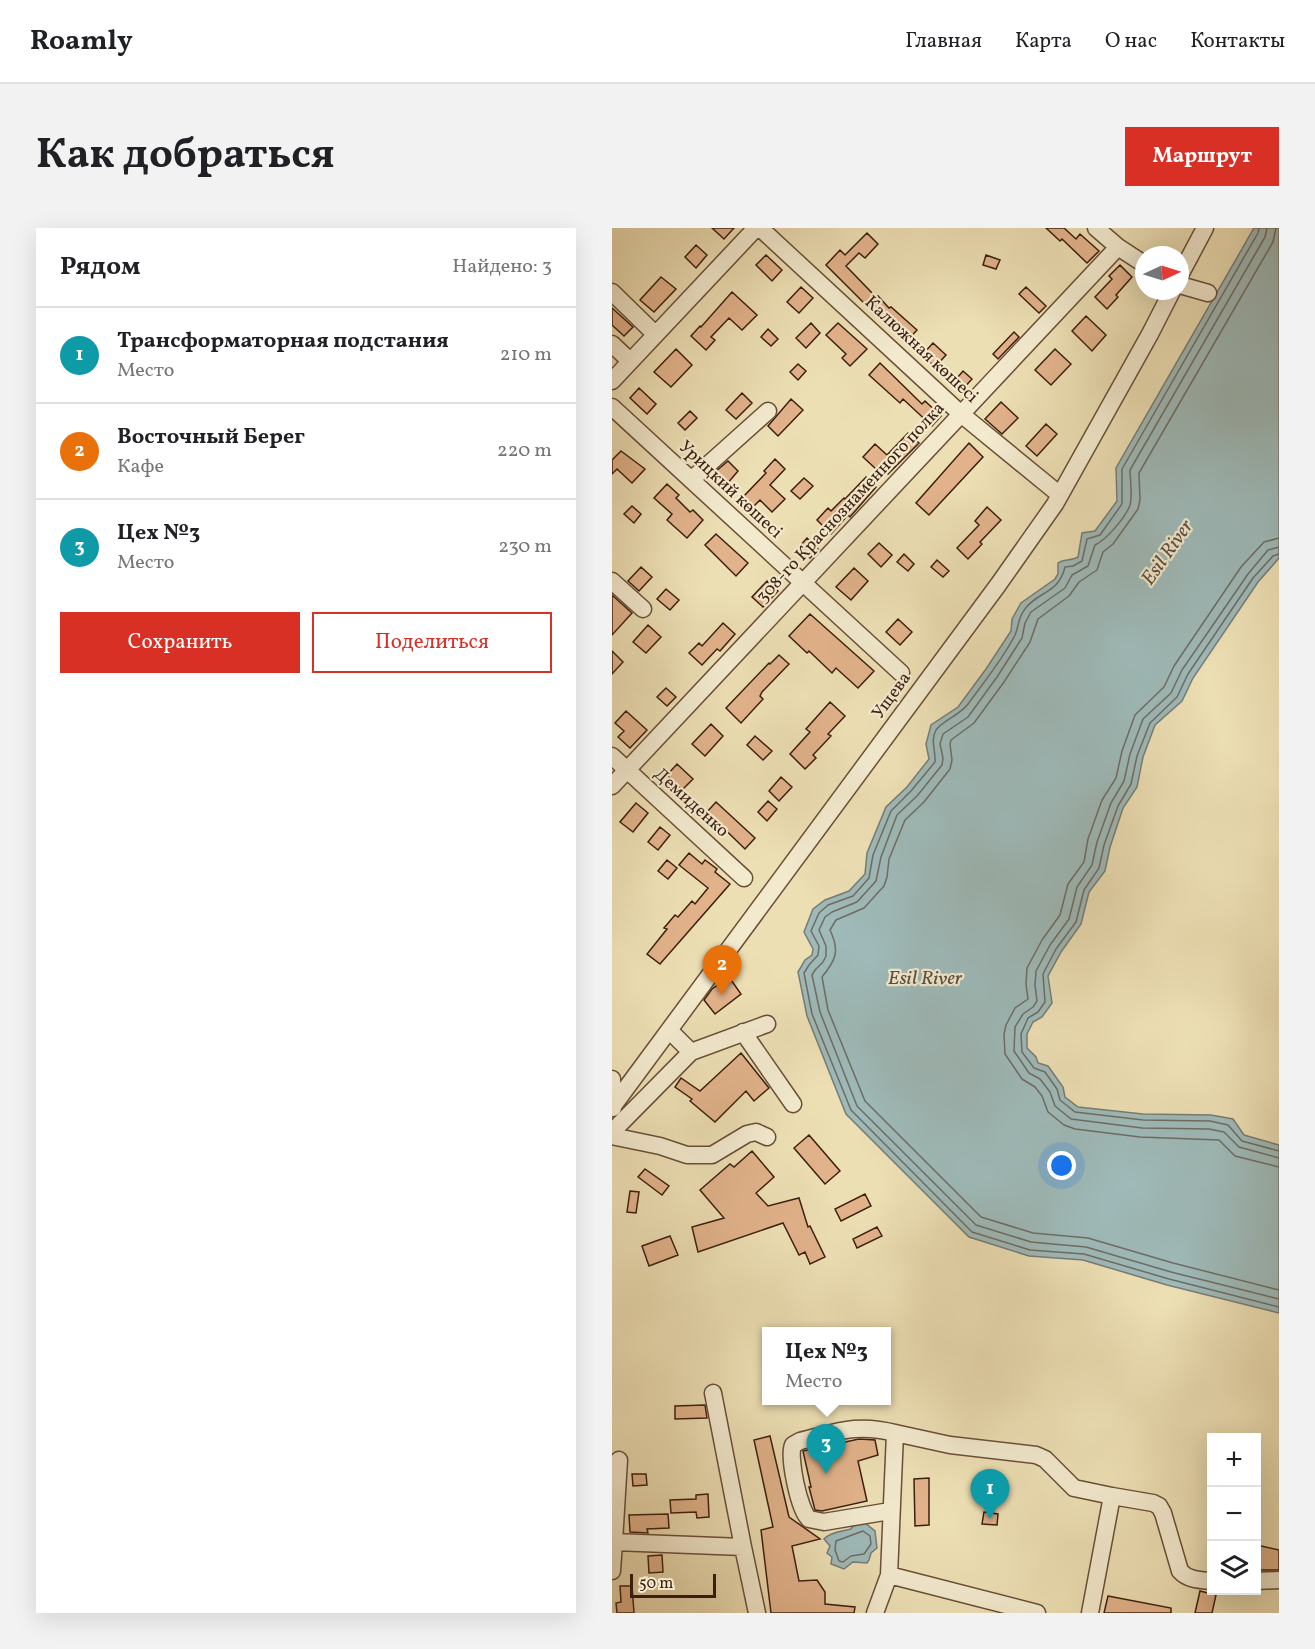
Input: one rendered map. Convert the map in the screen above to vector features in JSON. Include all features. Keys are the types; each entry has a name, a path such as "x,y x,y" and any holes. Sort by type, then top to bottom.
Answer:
{"street":[{"path":"612,381 758,228"},
{"name":"Калюжная көшесі","path":"758,228 961,414 1060,495"},
{"path":"1096,228 1135,258"},
{"path":"1189,258 1205,228"},
{"name":"308-го Краснознаменного полка","path":"612,786 1118,247"},
{"path":"1189,288 1208,293"},
{"path":"612,292 655,334"},
{"name":"Ущева","path":"612,1109 998,585 1060,495 1167,300"},
{"path":"612,344 630,361"},
{"name":"Урицкий көшесі","path":"612,407 901,673"},
{"path":"691,480 768,411"},
{"path":"612,581 643,609"},
{"name":"Демиденко","path":"612,756 744,878"},
{"path":"767,1024 691,1052 612,1134 687,1155 712,1155 747,1134 756,1132 767,1137"},
{"path":"669,1030 691,1052"},
{"path":"743,1032 794,1104"},
{"path":"612,1079 612,1109"},
{"path":"713,1393 757,1613"},
{"path":"890,1511 824,1522 809,1519 801,1507 791,1452 796,1443 850,1428 870,1427 950,1445 1036,1455 1045,1459 1074,1488 1154,1503 1159,1506 1180,1571 1194,1579 1207,1580"},
{"path":"875,1613 889,1575 895,1433"},
{"path":"612,1571 619,1460"},
{"path":"1090,1613 1112,1496"},
{"path":"614,1542 743,1547"},
{"path":"889,1575 1037,1613"},
{"path":"1261,1581 1279,1580"}],"water":[{"name":"Esil River","path":"1254,228 1279,228 1279,558 1258,582 1193,678 1182,701 1155,725 1143,757 1137,787 1123,808 1105,871 1089,892 1081,924 1061,952 1048,976 1052,1003 1042,1017 1033,1022 1027,1034 1027,1048 1036,1057 1038,1063 1048,1066 1063,1087 1065,1097 1078,1107 1143,1114 1211,1115 1233,1119 1244,1135 1279,1145 1279,1313 1167,1285 1083,1260 1029,1256 969,1237 846,1114 807,1016 798,972 805,960 812,955 813,949 804,932 813,909 825,900 849,891 865,874 867,853 886,807 907,787 929,759 926,744 931,725 958,707 1011,631 1012,619 1021,603 1055,579 1058,574 1058,563 1078,557 1082,533 1095,531 1117,501 1116,468"},
{"path":"865,1523 875,1531 877,1548 871,1553 867,1563 853,1562 844,1569 831,1564 832,1557 827,1553 830,1546 824,1539 833,1533"}],"building":[{"path":"712,228 734,228 724,239"},
{"path":"1046,228 1064,228 1076,239 1080,234 1099,251 1087,263 1062,239 1060,241"},
{"path":"867,233 878,244 865,258 859,253 846,266 876,297 878,296 889,308 891,307 917,330 905,343 875,310 873,312 826,265 840,250 845,255"},
{"path":"696,245 707,255 696,268 685,257"},
{"path":"766,255 782,270 772,281 756,265"},
{"path":"986,255 1000,260 996,269 983,265"},
{"path":"1120,265 1132,277 1107,309 1095,297 1112,279 1109,276"},
{"path":"661,277 676,289 654,312 640,300"},
{"path":"801,287 813,298 799,313 787,302"},
{"path":"1026,287 1046,306 1039,313 1019,294"},
{"path":"732,292 757,315 742,330 729,318 711,337 715,340 706,350 691,336"},
{"path":"612,308 633,327 624,336 612,325"},
{"path":"1086,316 1106,335 1092,351 1072,331"},
{"path":"811,323 820,333 806,348 796,338"},
{"path":"838,323 867,349 850,366 842,358 846,354 826,335"},
{"path":"768,329 778,339 771,346 761,337"},
{"path":"1014,332 1019,337 998,359 993,354"},
{"path":"933,343 946,355 935,367 922,355"},
{"path":"676,349 692,365 671,387 654,372"},
{"path":"1055,349 1071,364 1051,385 1035,370"},
{"path":"880,363 922,404 925,401 941,416 932,426 903,399 900,403 869,375"},
{"path":"798,364 806,371 798,380 790,372"},
{"path":"963,371 972,379 960,392 952,384"},
{"path":"639,388 656,404 647,414 630,398"},
{"path":"742,393 752,403 736,419 726,410"},
{"path":"791,399 803,410 778,436 768,426"},
{"path":"1001,402 1018,418 1002,434 985,419"},
{"path":"690,411 697,418 685,430 678,423"},
{"path":"1046,424 1057,434 1037,456 1026,446"},
{"path":"908,433 919,443 888,474 879,466 876,469 863,457 875,444 887,455"},
{"path":"969,443 983,457 929,515 916,503"},
{"path":"621,451 645,469 632,483 617,469 612,474 612,460"},
{"path":"775,459 785,469 770,485 785,499 772,512 760,500 753,507 743,497 766,473 764,471"},
{"path":"728,461 738,471 727,484 715,472"},
{"path":"866,477 876,487 850,517 848,515 831,534 817,520 828,508 831,511 845,499"},
{"path":"804,478 813,486 800,499 791,491"},
{"path":"667,484 679,495 676,498 690,512 693,510 703,520 687,538 667,520 672,514 654,498"},
{"path":"632,506 641,514 634,523 624,514"},
{"path":"987,507 1001,520 980,542 982,544 968,559 957,548 979,525 975,521"},
{"path":"716,534 748,563 736,576 705,545"},
{"path":"807,538 818,549 810,558 799,547"},
{"path":"879,543 892,555 881,567 868,554"},
{"path":"904,554 914,564 908,571 897,562"},
{"path":"937,560 949,571 943,577 931,567"},
{"path":"641,567 652,577 639,591 628,581"},
{"path":"854,568 868,581 851,600 836,587"},
{"path":"767,581 778,591 763,607 752,597"},
{"path":"666,589 679,600 670,610 657,599"},
{"path":"612,595 632,613 612,635"},
{"path":"810,614 874,671 858,688 836,668 832,673 789,636"},
{"path":"898,619 912,632 900,645 886,632"},
{"path":"723,623 735,634 720,651 717,649 702,665 689,653 699,643 702,646"},
{"path":"648,625 661,637 646,653 633,642"},
{"path":"612,651 623,662 612,674"},
{"path":"779,655 789,664 762,692 760,696 763,699 741,723 726,708"},
{"path":"666,688 676,697 667,706 657,697"},
{"path":"830,702 845,716 828,734 831,736 813,755 816,758 805,769 790,754 810,732 806,729"},
{"path":"626,711 647,730 630,748 618,737 624,731 615,723"},
{"path":"711,724 723,736 705,756 692,744"},
{"path":"755,736 772,751 763,760 747,745"},
{"path":"677,764 693,779 682,790 667,775"},
{"path":"781,777 792,787 779,801 769,791"},
{"path":"768,801 777,809 767,821 758,812"},
{"path":"716,802 755,838 745,849 707,812"},
{"path":"636,803 648,813 633,832 620,822"},
{"path":"660,827 670,835 658,850 648,842"},
{"path":"689,853 702,864 705,860 717,869 715,872 730,884 660,964 647,954 675,915 678,917 692,901 695,904 708,888 679,865"},
{"path":"667,860 677,868 668,879 658,871"},
{"path":"729,977 741,994 715,1014 704,1000 712,989"},
{"path":"741,1053 769,1088 754,1101 746,1091 715,1122 690,1101 692,1099 675,1087 681,1078 700,1091"},
{"path":"809,1135 840,1171 825,1184 794,1148"},
{"path":"752,1151 774,1177 756,1193 768,1206 799,1198 808,1227 810,1226 825,1257 810,1264 805,1252 799,1255 783,1223 698,1252 692,1227 724,1218 700,1190 730,1164 734,1167"},
{"path":"645,1169 669,1186 662,1195 638,1177"},
{"path":"630,1191 639,1192 636,1213 627,1212"},
{"path":"865,1194 871,1206 841,1221 835,1209"},
{"path":"877,1227 882,1236 857,1248 853,1239"},
{"path":"670,1236 678,1255 649,1266 642,1246"},
{"path":"705,1405 707,1418 675,1419 675,1406"},
{"path":"770,1436 789,1517 820,1539 792,1546 799,1581 817,1580 825,1592 825,1604 855,1607 854,1613 771,1613 761,1530 773,1527 754,1440"},
{"path":"859,1439 875,1440 878,1455 858,1461 867,1501 822,1511 815,1510 803,1451"},
{"path":"632,1474 646,1474 647,1485 633,1486"},
{"path":"929,1478 929,1525 915,1526 914,1479"},
{"path":"708,1494 709,1517 697,1518 696,1512 671,1513 670,1500 696,1499 696,1495"},
{"path":"984,1512 998,1514 997,1525 982,1524"},
{"path":"668,1514 669,1528 647,1529 648,1533 630,1532 629,1515"},
{"path":"1261,1546 1279,1550 1279,1570 1261,1570"},
{"path":"662,1555 663,1572 649,1573 648,1556"},
{"path":"620,1586 632,1586 634,1613 617,1613 616,1603 621,1602"},
{"path":"1200,1591 1207,1593 1207,1595 1216,1595 1212,1613 1195,1613"},
{"path":"1108,1596 1171,1608 1171,1613 1104,1613"}],"place":[{"name":"Восточный Берег","path":"722,995"},
{"name":"Цех №3","path":"826,1474"},
{"name":"Трансформаторная подстания","path":"990,1519"}]}
